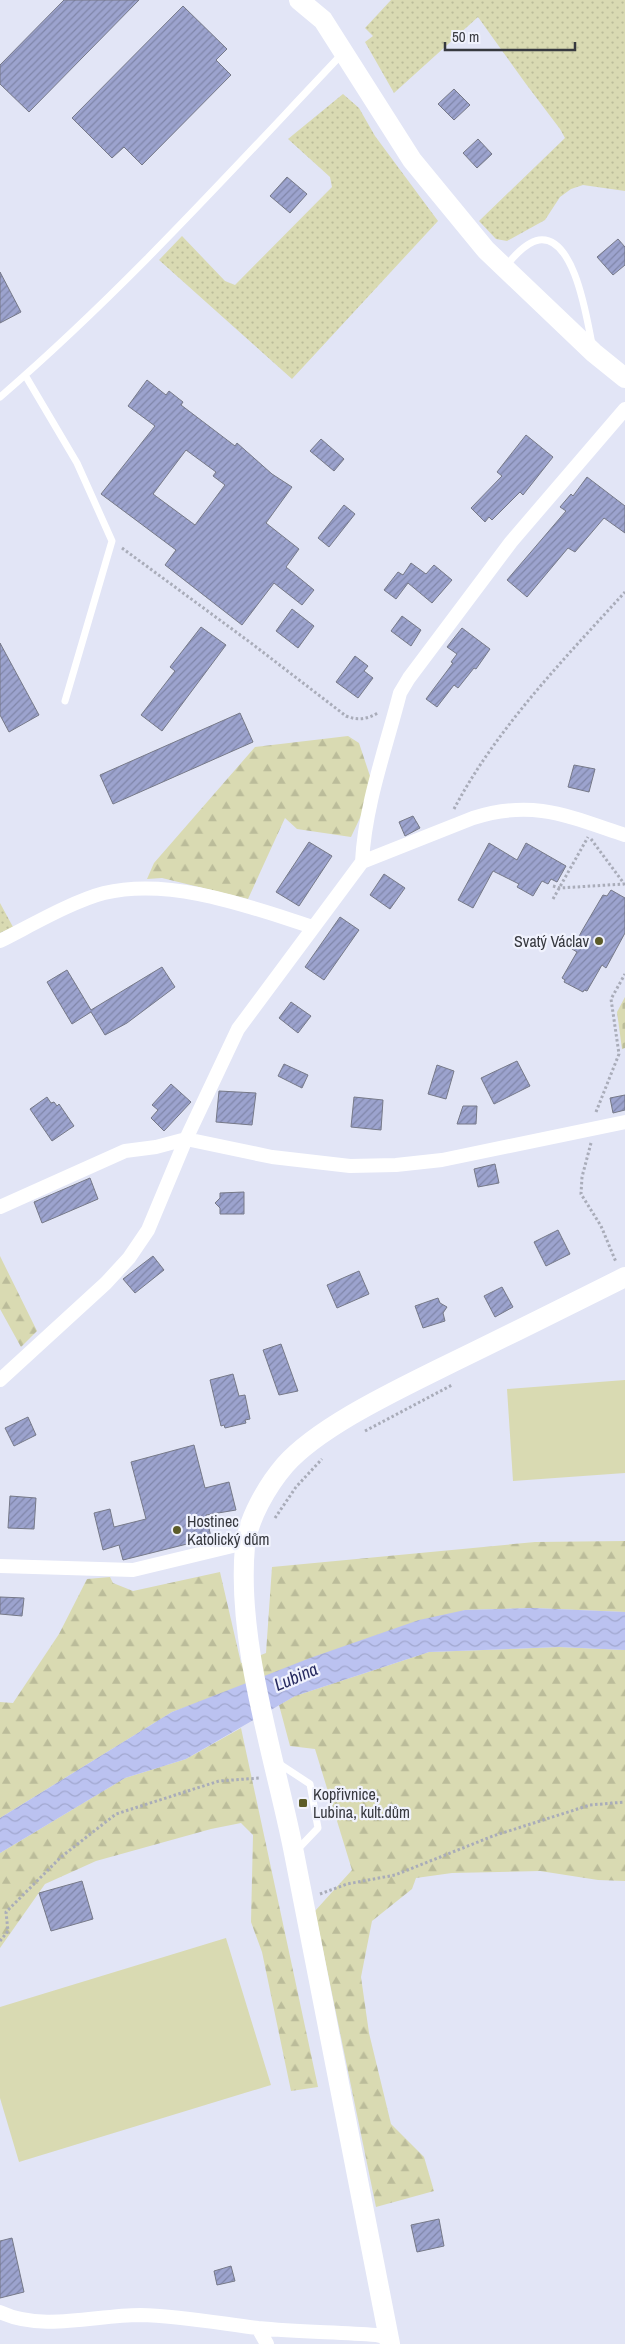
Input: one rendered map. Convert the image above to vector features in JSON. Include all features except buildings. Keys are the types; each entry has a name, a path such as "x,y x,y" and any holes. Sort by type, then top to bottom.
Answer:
{"street":[{"path":"299,0 323,20 412,160 486,250 594,353 625,378"},
{"path":"362,862 363,836 369,810 400,693 408,678 511,542 625,409"},
{"path":"0,1380 106,1283 129,1258 148,1230 186,1139 238,1029 362,862 490,812 527,808 550,811 590,830 625,835"},
{"path":"0,941 79,903 104,894 122,891 148,890 204,894 238,902 313,927"},
{"path":"0,1206 125,1151 156,1147 186,1139 272,1156 350,1166 396,1165 442,1160 625,1122"},
{"path":"389,2341 294,1853 254,1671 244,1598 245,1543 258,1509 276,1478 296,1454 323,1434 387,1395 624,1277"},
{"path":"0,1566 133,1570 245,1543"},
{"path":"0,2312 19,2318 51,2322 140,2315 177,2317 258,2328 376,2334 389,2341"},
{"path":"258,2328 267,2344"}],"lane":[{"path":"0,397 54,351 145,262 344,52"},
{"path":"504,268 514,256 530,243 539,240 548,241 561,250 569,260 581,294 594,353"},
{"path":"25,376 77,463 112,541 65,701"},
{"path":"275,1762 310,1784 318,1828 294,1853"}],"path":[{"path":"112,541 251,643 346,716 354,720 364,719 377,714 400,693"},
{"path":"445,828 482,761 504,732 625,592"},
{"path":"552,886 560,888 624,884 590,830"},
{"path":"553,899 590,830"},
{"path":"624,1277 601,1226 581,1194 594,1116 618,1054 611,999 625,974"},
{"path":"357,1435 458,1382"},
{"path":"272,1522 296,1487 324,1457"},
{"path":"0,1942 8,1931 6,1912 61,1857 116,1814 219,1781 261,1778"},
{"path":"303,1900 347,1884 395,1875 493,1836 590,1805 625,1802"}],"green space":[{"path":"391,0 625,0 625,191 583,185 571,189 560,197 545,220 507,241 496,239 479,221 565,138 478,17 394,93 365,42 373,36 365,28"},
{"path":"343,94 359,108 375,136 438,221 292,379 159,260 182,236 225,281 235,285 332,187 330,177 288,139"},
{"path":"348,736 359,743 374,788 351,837 297,829 285,818 248,899 162,878 147,879 154,863 255,747"},
{"path":"0,903 13,927 0,933"},
{"path":"625,997 625,1048 622,1049 617,1012"},
{"path":"0,1256 37,1331 21,1347 0,1309"},
{"path":"625,1380 625,1473 513,1481 507,1389"},
{"path":"625,1541 625,1612 532,1608 465,1610 172,1712 0,1818 0,1702 13,1703 59,1634 87,1579 110,1577 113,1583 133,1591 220,1572 241,1663 266,1653 272,1567 535,1542"},
{"path":"559,1647 625,1650 625,1881 598,1880 540,1871 452,1873 416,1878 412,1889 372,1921 361,1977 369,2033 391,2124 424,2157 434,2191 376,2207 315,1911 352,1870 315,1749 290,1746 279,1705 295,1696 429,1652"},
{"path":"241,1728 318,2087 291,2091 262,1952 251,1922 253,1835 241,1823 211,1829 96,1861 45,1884 0,1948 0,1853 125,1778 186,1759"},
{"path":"226,1938 271,2085 19,2162 0,2098 0,2007"}],"water":[{"name":"Lubina","path":"532,1608 625,1612 625,1650 559,1647 429,1652 295,1696 186,1759 125,1778 0,1853 0,1818 172,1712 310,1658 419,1620 465,1610"}],"place":[{"name":"Svatý Václav","path":"599,941"},
{"name":"Hostinec Katolický dům","path":"177,1530"},
{"name":"Kopřivnice, Lubina, kult.dům","path":"303,1803"}]}
